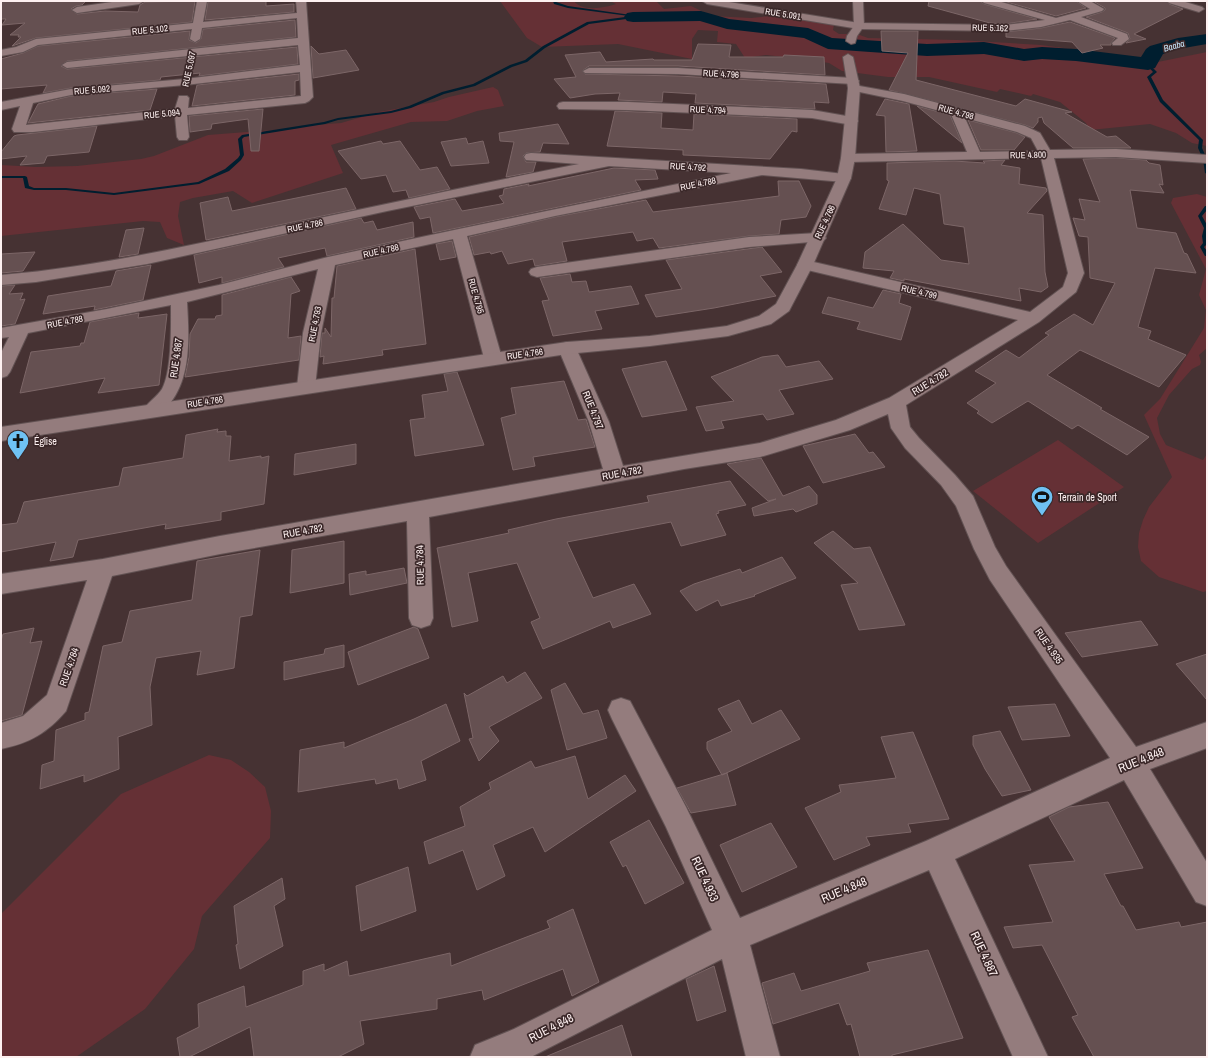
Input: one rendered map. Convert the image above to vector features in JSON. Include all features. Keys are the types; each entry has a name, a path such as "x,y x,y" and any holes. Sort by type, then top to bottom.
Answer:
{"street":[{"path":"77,10 139,1"},
{"name":"RUE 5.097","path":"192,55 202,1"},
{"path":"301,1 305,68"},
{"name":"RUE 5.091","path":"708,1 859,26"},
{"path":"857,1 859,26"},
{"path":"987,1 1057,21"},
{"name":"RUE 5.162","path":"859,26 1020,28 1057,21 1099,9 1082,1"},
{"path":"1172,1 1199,9"},
{"name":"RUE 5.102","path":"1,53 19,50 36,42 302,15"},
{"path":"1071,17 1123,36 1124,39 1117,43"},
{"name":"RUE 4.766","path":"1,434 493,358 567,348 650,341 728,331 765,320 783,307 818,238 844,178 848,158 854,85 850,49 852,36 859,26"},
{"path":"67,65 192,55 303,41"},
{"name":"RUE 5.092","path":"1,106 71,92 186,78 305,68"},
{"name":"RUE 5.094","path":"28,101 18,129 305,99 305,68"},
{"name":"RUE 4.796","path":"590,71 678,71 854,85"},
{"name":"RUE 5.097","path":"183,137 181,112 186,78"},
{"name":"RUE 4.798","path":"854,85 1030,132 1036,136 1046,154"},
{"name":"RUE 4.794","path":"563,106 628,106 812,114 852,120"},
{"path":"955,111 962,123 976,156"},
{"name":"RUE 4.800","path":"848,158 1116,153 1202,158"},
{"name":"RUE 4.782","path":"1,584 103,568 220,545 418,511 615,474 760,450 843,425 896,403 1033,318 1070,289 1076,273 1046,154"},
{"name":"RUE 4.792","path":"532,157 761,171 844,178"},
{"name":"RUE 4.786","path":"1,280 36,277 147,259 401,204 607,162"},
{"name":"RUE 4.788","path":"1,333 107,314 220,290 328,262 459,233 555,212 761,171"},
{"name":"RUE 4.795","path":"459,233 493,358"},
{"path":"537,272 749,242 818,238"},
{"name":"RUE 4.793","path":"306,387 312,333 328,262"},
{"name":"RUE 4.799","path":"805,265 1033,318"},
{"name":"RUE 4.987","path":"153,410 171,389 176,371 181,325 179,298"},
{"path":"1,372 21,330"},
{"name":"RUE 4.797","path":"567,348 599,422 615,474"},
{"name":"RUE 4.935","path":"896,403 901,428 912,443 948,480 965,502 985,549 998,573 1130,763 1207,891"},
{"name":"RUE 4.784","path":"418,511 421,618"},
{"name":"RUE 4.784","path":"1,736 20,732 42,719 57,702 103,568"},
{"name":"RUE 4.933","path":"621,710 676,817 732,937 763,1057"},
{"name":"RUE 4.848","path":"487,1057 523,1043 732,937 936,852 1130,763 1207,735"},
{"name":"RUE 4.887","path":"936,852 1031,1057"}],"shaded area":[{"path":"500,1 574,1 582,7 594,8 616,4 610,1 661,1 657,2 664,9 691,6 712,16 751,18 770,16 834,24 833,30 839,34 857,34 868,38 958,40 1041,45 1071,49 1083,56 1094,58 1148,64 1207,52 1207,146 1192,143 1176,133 1150,124 1090,130 1086,123 1060,102 1033,94 1031,96 1000,89 997,92 929,77 888,77 842,71 829,63 804,59 766,55 745,58 736,44 717,42 718,31 698,30 692,39 692,59 618,44 542,47 527,38"},
{"path":"493,87 498,90 504,106 477,111 447,121 411,122 331,145 343,173 252,203 233,191 193,198 180,202 178,216 184,245 167,238 160,222 143,221 1,236 1,165 36,167 77,166 141,159 154,156 208,135 341,123 379,112 434,102"},
{"path":"1197,194 1207,197 1207,348 1199,355 1201,362 1200,365 1192,369 1169,395 1157,418 1160,434 1166,445 1203,460 1207,454 1207,591 1203,592 1159,577 1141,561 1138,547 1139,533 1149,507 1172,477 1144,415 1160,399 1204,328 1206,310 1199,295 1206,269 1171,203 1173,198"},
{"name":"Terrain de Sport","path":"1058,440 1124,487 1038,543 973,491"},
{"path":"209,755 231,760 249,772 265,787 271,811 270,838 202,916 194,949 145,1009 76,1057 1,1057 1,914 121,794"}],"building":[{"path":"1,1 86,1 82,5 71,9 77,14 105,11 138,12 140,5 145,2 195,1 192,22 36,38 12,46 21,37 18,37 19,35 10,35 25,23 2,25 6,19 1,19"},
{"path":"208,1 266,1 266,6 294,4 294,12 205,20"},
{"path":"929,1 980,1 984,4 1037,19 1005,24 990,23 928,6"},
{"path":"1003,1 1076,1 1086,8 1056,16"},
{"path":"1093,1 1166,1 1169,4 1183,9 1134,34 1146,39 1126,43 1130,39 1128,33 1086,17 1105,10 1105,8"},
{"path":"295,20 296,37 67,61 61,66 67,69 297,47 298,64 199,76 200,73 161,77 160,80 71,88 43,93 47,85 1,89 1,59 23,53 38,46 190,31 189,40 196,43 201,39 203,29"},
{"path":"1070,22 1115,38 1111,45 1100,45 1103,48 1082,53 1072,42 1006,37 1006,32 1041,28"},
{"path":"881,31 918,31 916,80 1016,106 1025,99 1072,112 1065,113 1107,137 1116,136 1131,148 1073,148 1044,123 1042,117 1038,118 1038,122 1033,128 889,90 908,53 882,51"},
{"path":"698,44 731,45 729,57 783,57 784,55 824,57 825,75 678,66 589,66 582,71 585,74 678,76 826,84 829,103 814,102 815,109 695,103 696,94 663,92 662,102 618,100 620,93 595,94 570,98 554,79 576,77 565,55 600,52 606,62 653,59 692,60"},
{"path":"311,46 319,54 346,50 359,70 313,78"},
{"path":"299,74 299,80 295,81 295,95 192,106 197,85"},
{"path":"157,89 150,110 28,123 38,104 71,96"},
{"path":"885,99 909,104 917,151 886,152 885,116 876,115"},
{"path":"917,106 950,115 962,143"},
{"path":"263,109 259,151 251,151 248,119 212,124 211,129 190,132 189,116"},
{"path":"615,111 662,113 661,128 693,130 694,114 797,119 797,132 792,131 770,159 683,155 683,150 607,146"},
{"path":"968,120 1017,133 1025,137 1014,150 981,150"},
{"path":"558,124 569,144 543,143 540,152 526,153 523,156 526,162 536,162 533,172 506,177 514,142 500,141 499,133"},
{"path":"97,126 89,152 47,156 44,163 20,165 27,156 1,159 1,152 14,136"},
{"path":"466,138 468,144 483,141 489,163 451,166 441,142"},
{"path":"381,141 383,144 400,141 420,170 437,167 450,189 409,198 406,190 393,192 386,175 361,179 338,151"},
{"path":"1116,158 1146,160 1149,163 1160,165 1163,185 1159,184 1164,193 1130,190 1137,228 1176,233 1184,253 1187,254 1196,273 1155,268 1138,327 1151,331 1148,339 1186,355 1159,387 1080,350 1047,375 1102,408 1100,409 1149,437 1127,455 1078,425 1072,429 1028,401 992,423 977,413 979,411 967,403 996,383 975,371 1006,350 1019,358 1049,335 1045,333 1074,314 1093,325 1115,283 1090,278 1088,237 1079,236 1073,218 1085,220 1079,199 1100,202 1083,159"},
{"path":"1005,160 1001,165 1020,168 1019,184 1046,188 1047,191 1027,213 1043,215 1045,272 1048,287 1041,292 1019,288 1021,301 904,279 904,281 890,278 894,271 863,268 865,252 903,224 941,260 969,264 964,227 944,224 940,194 914,188 906,215 879,209 889,181 887,180 887,163 954,161 985,163 983,161"},
{"path":"614,168 655,170 658,179 635,180 641,190 433,233 430,217 420,219 414,207 455,199 462,211 501,204 504,203 499,196 503,195 504,189 529,184 528,186"},
{"path":"778,181 799,181 811,206 806,217 781,220 779,234 749,236 659,248 653,238 637,241 633,232 562,242 567,261 535,266 533,259 508,264 502,251 491,254 490,252 474,255 469,237 555,217 646,200 653,212 779,196"},
{"path":"346,188 356,209 206,240 200,203 228,197 232,211"},
{"path":"361,218 364,223 373,221 377,230 413,222 414,237 327,256 325,248 278,258 284,267 222,283 222,277 199,283 194,255"},
{"path":"144,228 138,254 119,257 126,230"},
{"path":"452,241 456,257 440,260 436,244"},
{"path":"762,247 782,272 760,276 776,296 656,317 645,295 682,289 666,260"},
{"path":"415,249 426,344 382,350 383,355 323,364 324,356 320,357 322,333 325,333 325,328 331,337 332,298 334,298 337,266"},
{"path":"35,252 23,271 1,273 1,254"},
{"path":"151,265 143,300 94,310 95,306 43,314 48,296 111,286 116,271"},
{"path":"570,274 572,282 586,281 589,292 631,286 639,304 595,311 602,329 553,336 542,301 549,300 540,278"},
{"path":"291,277 300,291 291,294 288,338 301,336 299,360 185,377 189,357 190,334 198,319 215,319 216,316 222,315 222,295"},
{"path":"15,285 9,294 23,293 20,300 25,299 15,324 1,326 1,286"},
{"path":"883,290 901,294 899,303 911,307 901,340 857,329 860,322 822,313 828,297 873,308"},
{"path":"139,313 138,318 167,314 159,385 98,393 105,378 20,393 31,352 80,346 81,343 84,343 90,322"},
{"path":"778,355 786,367 819,361 833,379 779,390 794,414 767,420 763,414 721,421 724,428 706,431 696,407 734,401 711,377 762,357"},
{"path":"666,361 687,410 642,417 622,369"},
{"path":"457,372 484,445 415,456 410,420 425,418 422,395 448,391 444,374"},
{"path":"564,381 578,420 586,419 595,447 533,457 535,466 513,470 501,418 516,414 511,388"},
{"path":"218,429 217,432 226,431 226,436 231,436 229,461 269,456 264,504 221,512 221,520 165,529 166,524 78,540 73,557 50,561 56,542 1,552 1,525 17,523 24,502 119,486 123,468 183,458 186,435"},
{"path":"855,434 869,453 873,452 885,467 823,483 803,446"},
{"path":"356,444 356,464 294,475 295,454"},
{"path":"761,458 783,496 809,486 817,495 817,504 796,512 793,509 754,516 752,508 776,499 768,501 727,464"},
{"path":"730,481 746,505 718,511 719,513 716,514 726,535 681,546 671,522 567,542 593,598 634,584 651,614 613,628 610,621 543,649 531,622 540,618 517,563 468,573 478,621 452,627 437,548 509,533 508,530 556,519 649,502 647,496"},
{"path":"833,531 854,549 870,547 905,625 859,630 841,585 858,583 814,543"},
{"path":"344,541 344,583 290,593 292,550"},
{"path":"260,550 252,615 240,617 234,668 197,675 201,651 156,658 150,687 152,725 118,737 119,769 84,782 84,775 40,789 42,765 54,761 56,730 85,720 85,713 89,712 103,646 122,642 130,611 192,600 197,561"},
{"path":"782,557 796,578 754,595 755,596 721,606 718,600 696,611 680,591 694,584 740,569 742,573"},
{"path":"404,568 407,583 350,595 349,574 366,571 366,575"},
{"path":"1141,621 1158,645 1082,657 1065,633"},
{"path":"414,627 418,629 429,658 358,685 348,652"},
{"path":"34,628 30,643 42,641 22,715 1,721 1,641 3,634"},
{"path":"344,645 344,667 284,680 284,662 324,654 325,649"},
{"path":"1207,654 1207,700 1176,664"},
{"path":"525,672 542,698 489,727 499,741 479,761 469,739 473,738 464,693 467,696 503,676 507,683"},
{"path":"565,683 583,714 598,710 607,738 567,750 551,690"},
{"path":"739,700 752,724 781,710 800,739 722,775 707,749 707,742 732,731 718,709"},
{"path":"446,704 460,741 421,761 426,780 399,789 397,779 376,784 375,779 298,792 300,750 344,742 344,748"},
{"path":"1055,704 1070,736 1022,740 1008,707"},
{"path":"1000,731 1031,790 1002,796 985,769 973,745 973,736"},
{"path":"913,732 949,819 908,824 911,832 866,837 870,845 834,860 805,808 841,792 839,785 896,778 881,737"},
{"path":"575,756 588,799 625,775 636,791 545,852 533,827 493,845 505,876 477,890 463,850 429,864 424,842 465,826 460,807 491,789 489,783 531,761 535,768"},
{"path":"727,773 736,805 691,813 677,788"},
{"path":"1108,802 1143,868 1104,874 1136,930 1179,922 1181,927 1207,922 1207,1057 1094,1057 1072,1017 1078,1015 1042,945 1013,948 1004,927 1053,922 1029,865 1075,861 1049,817 1069,807"},
{"path":"649,820 684,883 645,904 626,865 623,867 610,842"},
{"path":"771,823 797,867 742,892 720,845"},
{"path":"408,867 416,911 361,931 356,886"},
{"path":"282,878 285,899 274,906 283,946 240,969 236,945 238,944 234,906"},
{"path":"573,909 599,982 572,996 563,969 484,1000 482,990 437,999 437,1009 360,1021 364,1044 338,1057 254,1057 250,1027 189,1057 180,1057 177,1038 199,1027 198,1004 244,986 246,1007 303,985 303,971 324,964 324,971 347,961 349,976 450,953 451,966 550,928 547,921"},
{"path":"928,950 963,1038 892,1055 892,1057 860,1057 851,1024 847,1025 839,1003 773,1024 762,983 794,973 801,991 870,971 867,963"},
{"path":"714,966 726,1011 697,1021 686,979"},
{"path":"622,1025 632,1057 545,1057"}],"waterway":[{"path":"554,1 555,3 568,7 629,15"},
{"name":"Baaba","path":"633,17 701,16 727,24 808,33 828,43 927,50 984,48 1024,55 1042,53 1076,55 1148,64 1153,53 1157,50 1178,44 1207,39"},
{"path":"1,177 25,177 27,187 34,189 66,189 114,194 199,183 227,170 240,159 242,155 240,139 243,136 325,123 338,119 391,112 410,107 443,93 474,85 511,66 526,61 544,47 588,23 633,17"},
{"path":"1148,64 1155,72 1149,77 1161,101 1201,140 1200,148 1205,159 1207,173"},
{"path":"1207,207 1200,216 1206,228 1204,236 1205,243 1202,247 1207,255"}],"place":[{"name":"Église","path":"18,460"},
{"name":"Terrain de Sport","path":"1042,516"}]}
